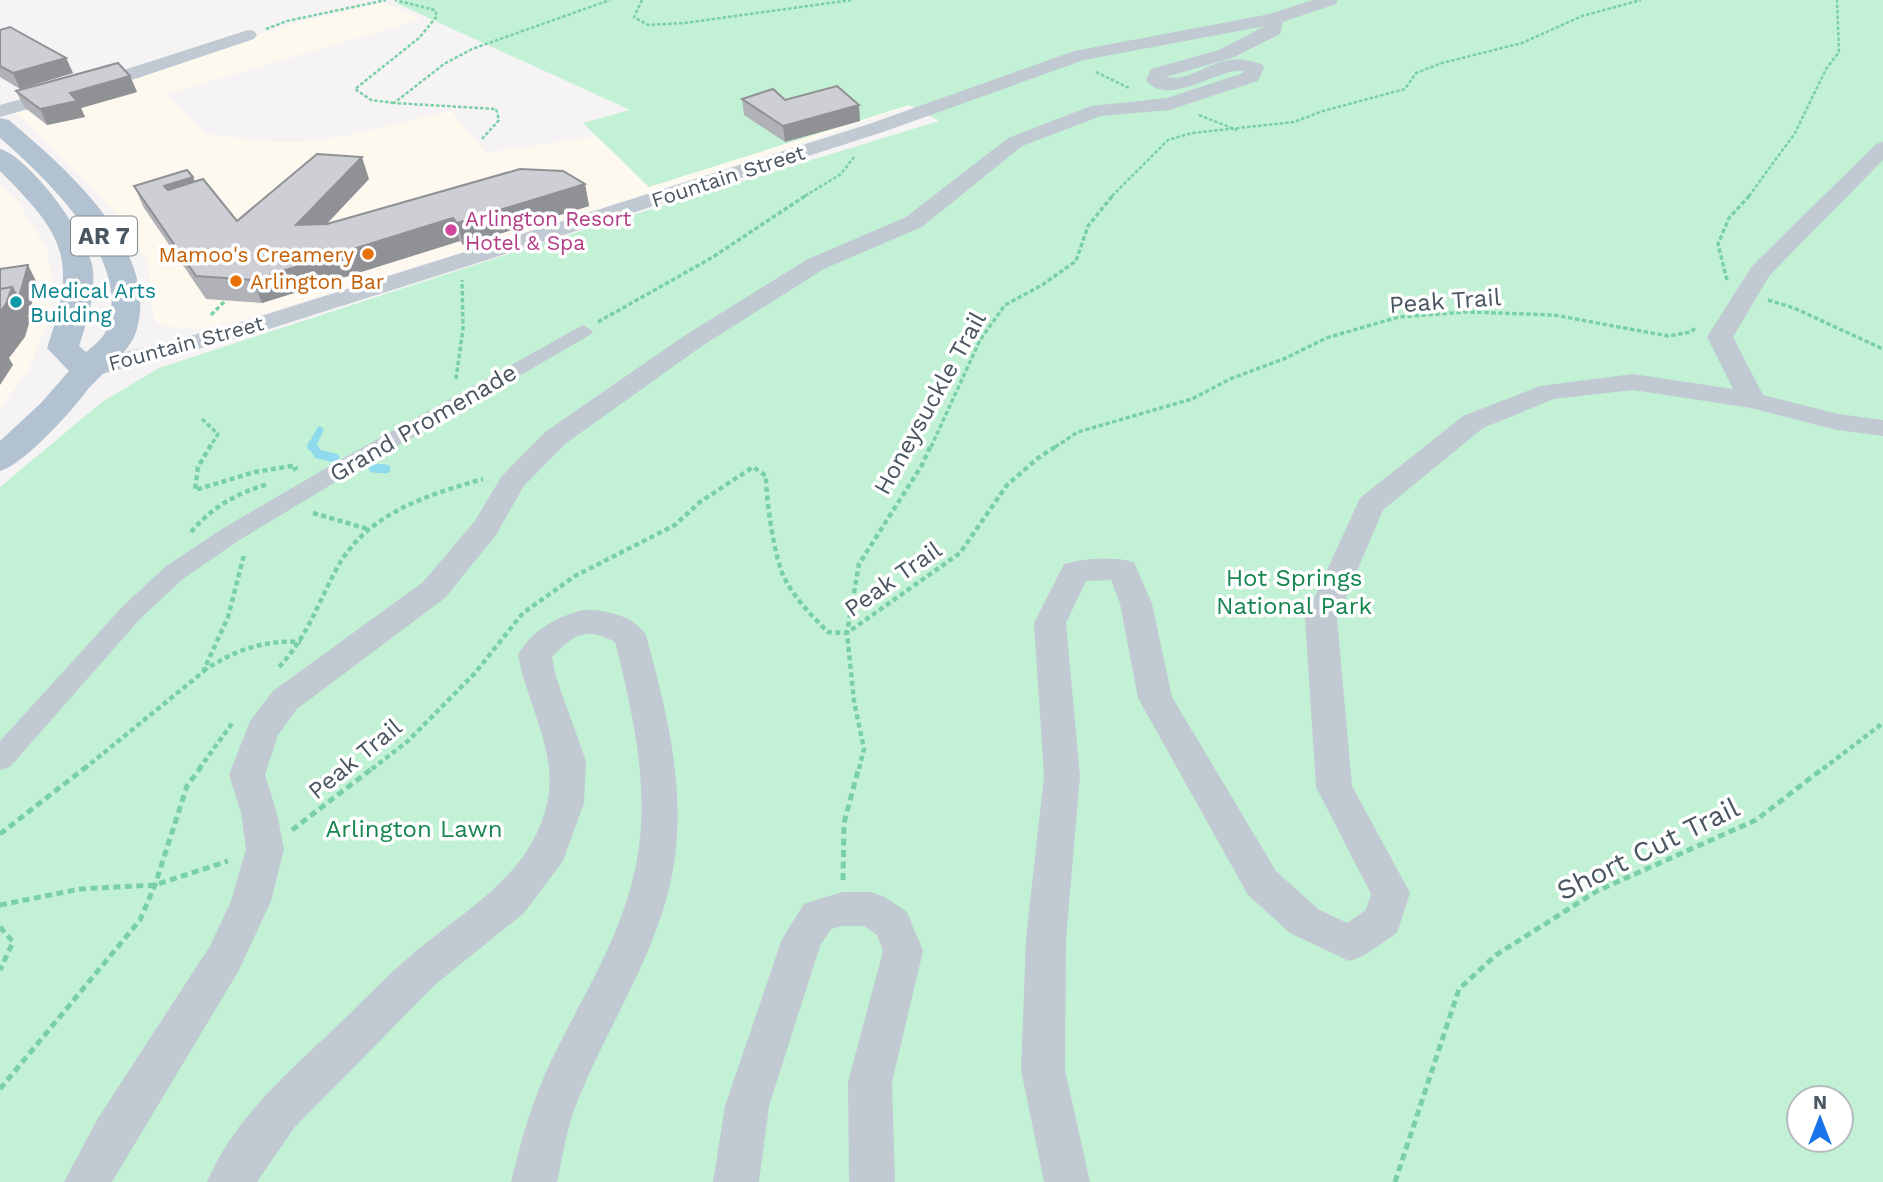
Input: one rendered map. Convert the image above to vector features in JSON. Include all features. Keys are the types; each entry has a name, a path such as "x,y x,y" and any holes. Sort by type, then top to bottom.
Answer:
{"main road":[{"name":"AR 7","path":"0,125 63,182 102,233 119,263 126,294 121,333 68,393 0,460"},
{"path":"0,157 19,174 42,203 66,235 78,260 79,288 72,326 63,348 87,370"}],"street":[{"name":"Fountain Street","path":"87,370 238,331 460,261 876,128 1080,55 1274,19 1330,0"},
{"path":"88,1182 114,1134 224,959 251,901 265,849 259,813 247,775 262,731 285,700 434,590 485,528 512,482 555,439 693,341 817,264 914,222 1015,142 1098,110 1169,104 1251,77 1255,68 1245,64 1229,64 1183,84 1161,84 1155,80 1158,74 1177,65 1215,58 1254,42 1274,30 1274,19"},
{"path":"0,111 131,74 248,35"},
{"path":"1752,400 1720,337 1760,271 1883,148"},
{"name":"Grand Promenade","path":"0,759 131,613 174,573 230,535 583,331"},
{"path":"1067,1182 1043,1070 1046,939 1062,776 1051,623 1075,571 1123,569 1136,604 1155,698 1262,883 1304,921 1349,943 1382,922 1391,893 1334,787 1321,618 1370,505 1473,422 1549,392 1633,383 1752,400 1837,422 1883,428"},
{"path":"230,1182 278,1113 422,971 510,901 550,850 566,803 568,761 539,677 535,655 550,636 577,622 606,623 630,635 658,783 660,828 653,876 642,915 553,1107 534,1182"},
{"path":"736,1182 747,1105 802,939 818,916 842,909 872,909 893,923 903,951 870,1082 872,1182"}],"path":[{"path":"248,35 287,21 386,0"},
{"path":"395,0 435,10 437,16 428,32 355,89 371,100 496,109 499,120 482,139"},
{"path":"394,103 444,64 472,49 610,0"},
{"path":"642,0 634,17 649,25 685,23 851,0"},
{"name":"Honeysuckle Trail","path":"842,909 844,823 864,749 854,701 847,633 859,564 922,465 980,340 1005,305 1042,285 1076,261 1088,226 1108,200 1168,140 1192,134 1294,122 1323,111 1405,89 1416,74 1442,63 1510,47 1582,16 1641,0"},
{"path":"1837,0 1839,52 1826,69 1796,133 1730,218 1718,244 1726,278 1742,301 1768,300 1794,308 1883,349"},
{"path":"583,331 713,257 758,225 841,174 876,128"},
{"path":"436,416 456,379 463,328 460,261"},
{"path":"205,322 225,301"},
{"name":"Peak Trail","path":"0,905 80,889 155,885 265,849 323,808 408,741 475,673 523,613 575,576 675,525 700,502 753,467 766,476 766,500 783,576 808,612 828,632 847,633 960,553 1007,485 1038,458 1078,432 1192,400 1230,379 1286,358 1326,338 1399,317 1467,312 1554,315 1668,336 1691,332 1699,324"},
{"path":"202,419 218,434 198,465 193,479 195,490 255,472 291,466 296,468 288,474"},
{"path":"275,671 301,642 341,559 369,529 402,509 450,488 487,478 512,482"},
{"path":"174,573 167,570 192,529 216,505 239,493 270,483"},
{"path":"288,501 322,517 369,529"},
{"path":"202,671 228,617 246,550 230,535"},
{"path":"0,834 157,712 202,671 230,653 257,643 277,640 301,642"},
{"path":"0,1089 140,920 155,885 187,786 234,720"},
{"name":"Short Cut Trail","path":"1395,1182 1459,989 1496,955 1597,891 1756,820 1883,723"},
{"path":"0,928 13,942 0,970"}],"shaded area":[{"path":"1081,0 1252,0 953,91 780,151 240,321 194,330 160,325 155,320 148,263 121,219 37,131 11,110 306,20 384,3 422,19 166,94 206,134 277,142 305,142 345,136 451,111 486,153 611,134"},
{"path":"0,183 17,202 47,248 52,281 48,323 28,370 0,408"}],"green space":[{"name":"Hot Springs National Park","path":"404,0 1883,0 1883,1182 0,1182 0,487 102,402 159,368 548,241 939,121 909,105 649,187 583,123 630,110 396,3"}],"building":[{"path":"10,27 66,58 13,73 0,66 0,30"},
{"path":"118,63 130,76 70,93 77,101 40,109 16,91"},
{"path":"837,86 859,105 783,126 742,99 773,89 785,100"},
{"path":"317,154 362,157 296,225 327,224 520,169 563,171 585,184 457,223 453,218 253,280 196,276 134,186 187,170 193,177 164,186 168,190 203,179 237,221"},
{"path":"28,265 18,298 12,287 0,289 0,269"},
{"path":"12,287 6,304 0,312 0,289"}],"waterway":[{"path":"312,445 320,430"},
{"path":"312,445 318,454 335,458"},
{"path":"373,468 386,469"}],"place":[{"name":"Arlington Resort Hotel & Spa","path":"451,230"},
{"name":"Mamoo's Creamery","path":"368,254"},
{"name":"Arlington Bar","path":"236,281"},
{"name":"Medical Arts Building","path":"16,302"}],"park label":[{"name":"Arlington Lawn","path":"414,829"}]}
